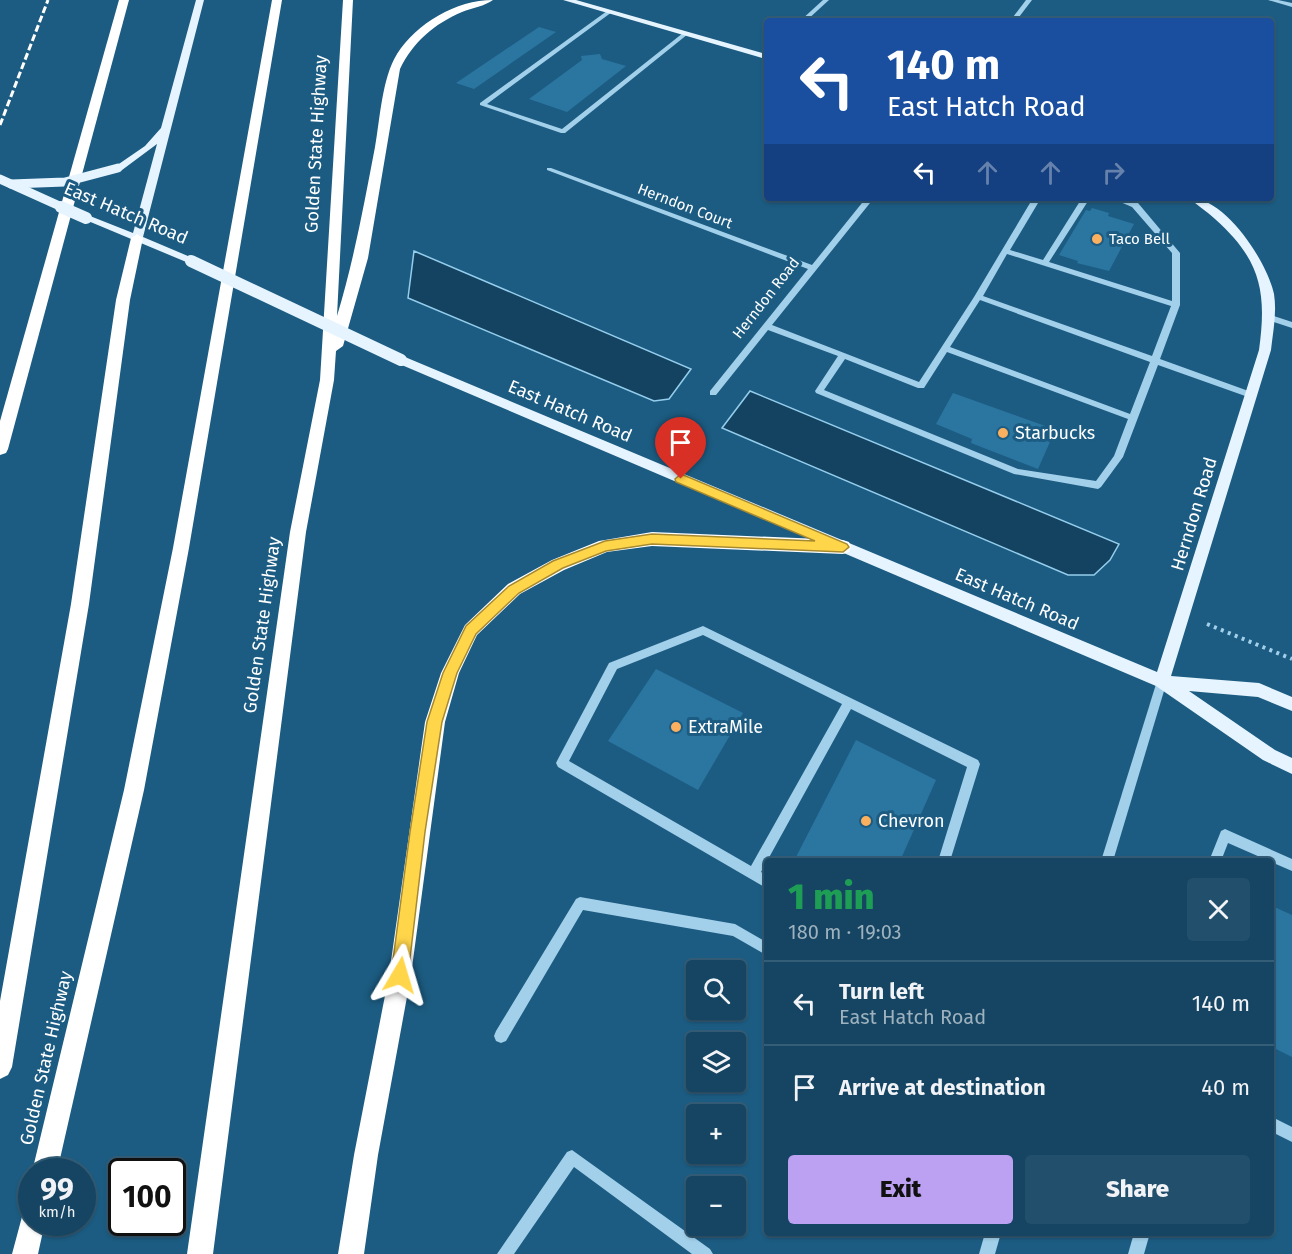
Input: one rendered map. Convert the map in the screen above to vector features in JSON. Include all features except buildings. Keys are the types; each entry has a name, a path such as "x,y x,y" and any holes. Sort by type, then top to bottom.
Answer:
{"highway":[{"path":"0,449 124,0"},
{"name":"Golden State Highway","path":"47,1158 138,766 183,536 277,0"},
{"name":"Golden State Highway","path":"200,1254 298,532 327,380 348,0"},
{"path":"327,380 361,258 395,69 399,58 407,45 431,25 464,7 488,0"},
{"path":"0,1066 80,604 121,311 137,238"},
{"path":"351,1254 366,1155 400,975 435,722 450,673 471,630 514,589 558,565 605,546 652,539 843,547"},
{"path":"25,1254 29,1236"}],"main road":[{"path":"137,238 201,0"},
{"path":"567,0 764,55"},
{"path":"11,184 65,182 118,168 148,148 168,126"},
{"name":"East Hatch Road","path":"0,178 86,218 191,261 401,360 1162,681 1269,755 1292,766"},
{"name":"Herndon Road","path":"1162,681 1265,350 1268,317 1269,295 1260,270 1251,255 1228,224 1198,201"},
{"name":"East Hatch Road","path":"1162,681 1259,690 1292,704"}],"street":[{"path":"806,18 826,0"},
{"path":"1015,18 1029,0"},
{"path":"1271,0 1292,5"},
{"path":"609,12 482,104 563,132 685,34"},
{"name":"Herndon Court","path":"549,169 812,268"},
{"name":"Herndon Road","path":"713,393 868,201"},
{"path":"766,326 921,386 978,297 1034,201"},
{"path":"1044,264 1084,201"},
{"path":"843,355 819,391 1017,472 1098,485 1118,457 1176,305 1176,253 1135,205 1124,201"},
{"path":"1005,251 1176,305"},
{"path":"978,297 1251,395"},
{"path":"1268,317 1292,325"},
{"path":"945,348 1133,418"},
{"path":"764,881 561,763 613,666 703,630 974,764 945,858"},
{"name":"Herndon Road","path":"1108,858 1162,681"},
{"path":"753,874 849,702"},
{"path":"1216,858 1226,835 1292,865"},
{"path":"501,1036 580,903 735,930 764,948"},
{"path":"1274,1125 1292,1135"},
{"path":"505,1254 572,1157 705,1254"},
{"path":"987,1254 992,1236"},
{"path":"1136,1254 1141,1236"}],"path":[{"path":"1184,614 1292,659"}],"water":[{"path":"414,251 691,369 669,399 654,401 408,298"},
{"path":"750,391 1119,544 1110,560 1094,575 1068,575 722,428"}],"railway":[{"path":"0,125 48,0"}],"place":[{"name":"Taco Bell","path":"1097,239"},
{"name":"Starbucks","path":"1003,433"},
{"name":"ExtraMile","path":"676,727"},
{"name":"Chevron","path":"866,821"}],"route":[{"path":"400,975 435,722 450,673 471,630 514,589 558,565 605,546 652,539 843,547 681,479"}]}
